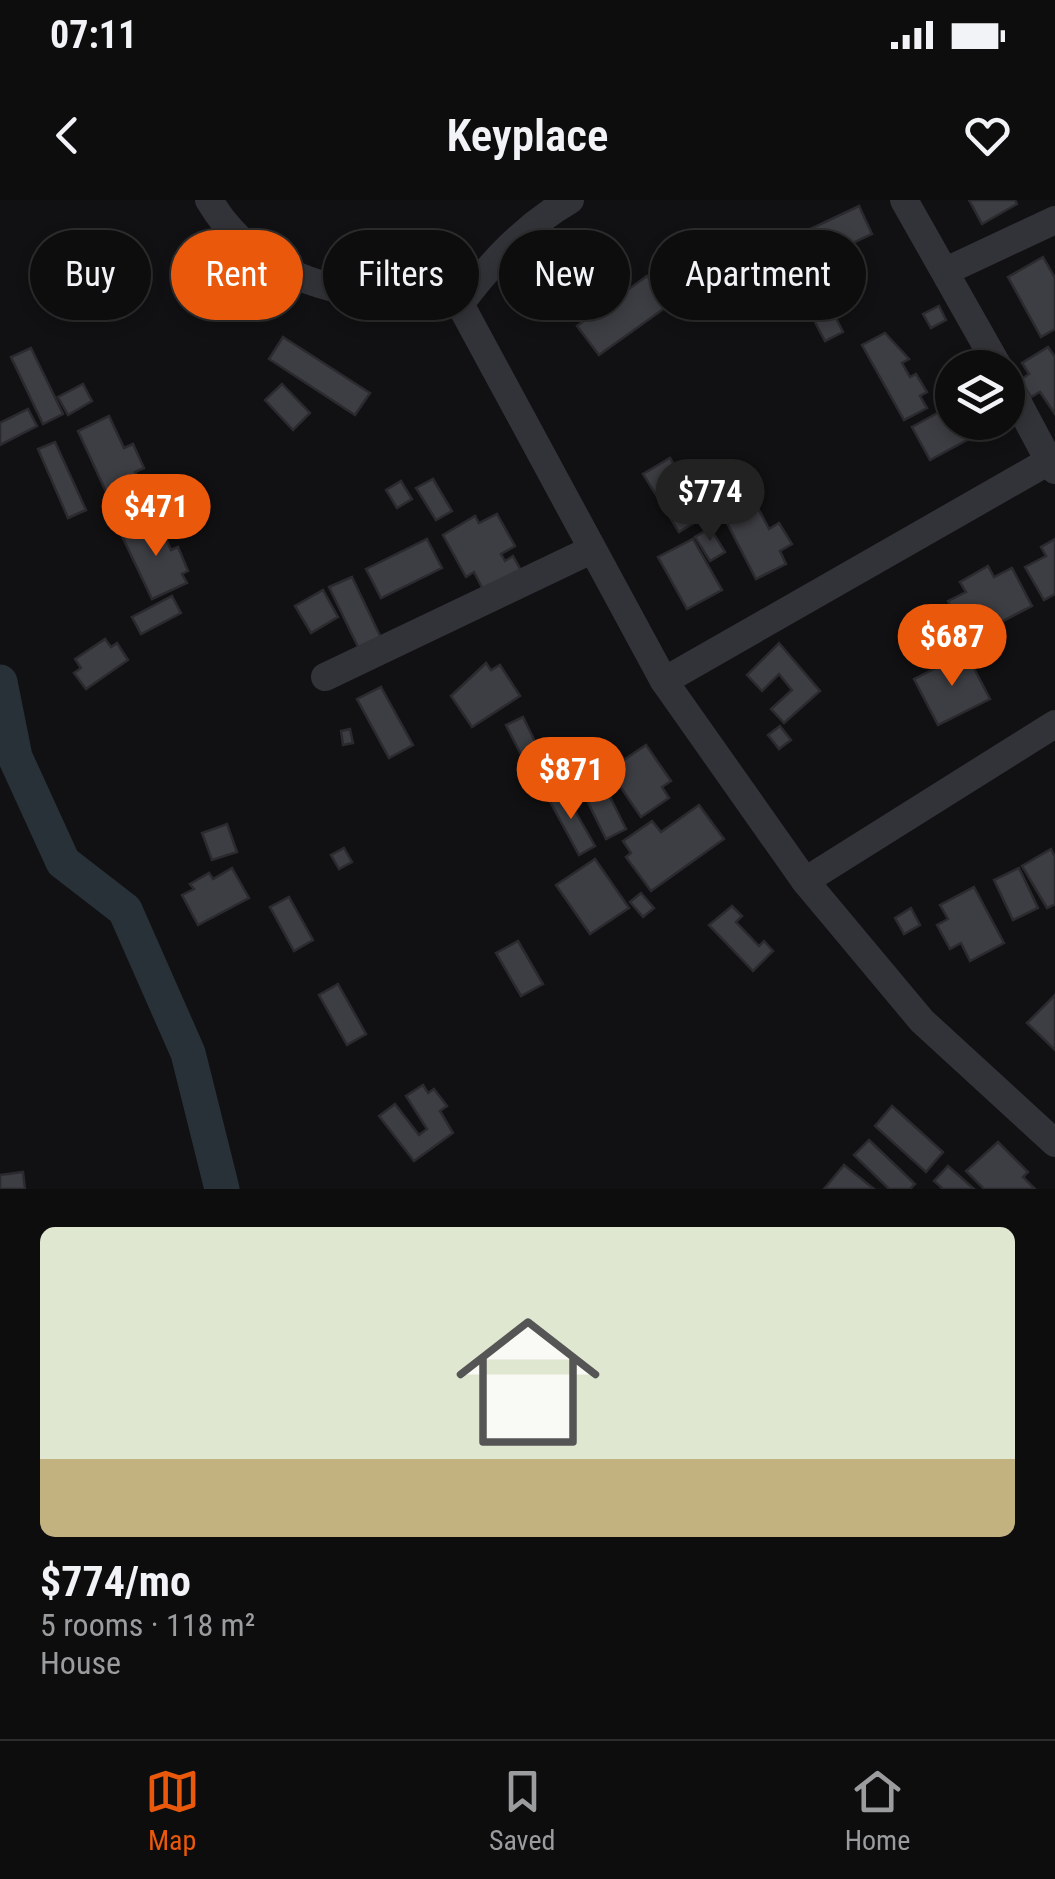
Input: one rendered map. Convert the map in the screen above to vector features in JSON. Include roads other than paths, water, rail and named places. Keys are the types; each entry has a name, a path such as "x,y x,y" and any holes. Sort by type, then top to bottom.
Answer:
{"street":[{"path":"209,200 220,220 248,246 307,280 323,285"},
{"path":"479,279 538,208 570,200"},
{"path":"904,200 989,350"},
{"path":"946,271 1055,220"},
{"path":"469,320 664,681 805,881 922,1021 1055,1143"},
{"path":"664,681 1053,463 1025,414"},
{"path":"324,677 591,550"},
{"path":"805,881 1055,724"}],"waterway":[{"path":"0,682 15,757 63,862 125,910 188,1053 222,1189"}]}
